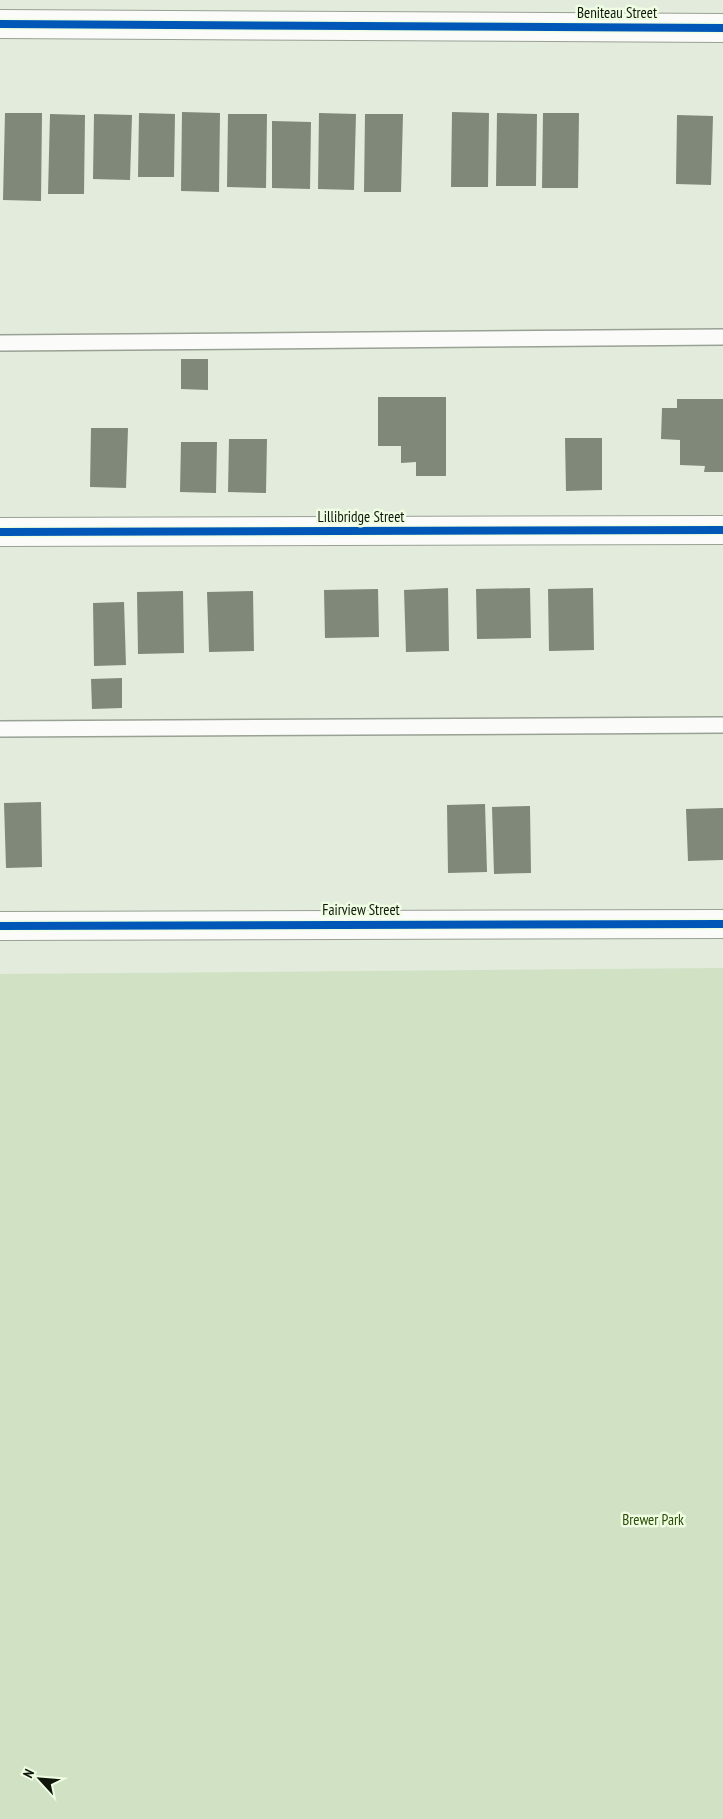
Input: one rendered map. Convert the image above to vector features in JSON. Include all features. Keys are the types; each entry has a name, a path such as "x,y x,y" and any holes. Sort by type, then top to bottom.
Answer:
{"street":[{"name":"Beniteau Street","path":"0,24 723,28"},
{"name":"Lillibridge Street","path":"0,532 723,530"},
{"name":"Fairview Street","path":"0,926 723,924"}],"lane":[{"path":"0,344 723,337"},
{"path":"0,729 723,725"}],"green space":[{"name":"Brewer Park","path":"723,968 723,1819 0,1819 0,974"}],"building":[{"path":"182,112 220,113 219,192 181,191"},
{"path":"452,112 489,113 488,187 451,187"},
{"path":"5,113 42,113 41,201 3,200"},
{"path":"139,113 175,114 174,177 138,177"},
{"path":"319,113 356,114 354,190 318,189"},
{"path":"497,113 537,114 536,186 496,186"},
{"path":"543,113 579,113 578,188 542,188"},
{"path":"50,114 85,115 84,194 48,194"},
{"path":"94,114 132,115 130,180 93,179"},
{"path":"228,114 267,114 266,188 227,187"},
{"path":"365,114 403,114 401,192 364,192"},
{"path":"677,115 713,116 711,185 676,184"},
{"path":"272,121 311,122 310,189 272,188"},
{"path":"181,359 208,359 208,390 181,389"},
{"path":"378,397 446,397 446,476 416,476 416,462 401,463 401,446 378,446"},
{"path":"677,399 723,399 723,472 704,472 705,466 680,465 680,440 661,439 662,408 677,408"},
{"path":"91,428 128,428 126,488 90,487"},
{"path":"565,438 602,438 602,490 566,491"},
{"path":"229,439 267,439 266,493 228,492"},
{"path":"181,442 217,442 216,493 180,492"},
{"path":"448,588 449,651 406,652 404,590"},
{"path":"530,588 531,638 477,639 476,589"},
{"path":"593,588 594,650 549,651 548,589"},
{"path":"378,589 379,637 325,638 324,590"},
{"path":"183,591 184,653 138,654 137,592"},
{"path":"253,591 254,651 209,652 207,592"},
{"path":"124,602 126,665 94,666 93,603"},
{"path":"122,678 122,708 92,709 91,679"},
{"path":"41,802 42,867 6,868 4,803"},
{"path":"485,804 487,872 448,873 447,805"},
{"path":"530,806 531,873 494,874 492,807"},
{"path":"723,808 723,860 688,861 686,809"}],"cycle path":[{"path":"0,24 723,28"},
{"path":"0,532 723,530"},
{"path":"0,926 723,924"}]}
